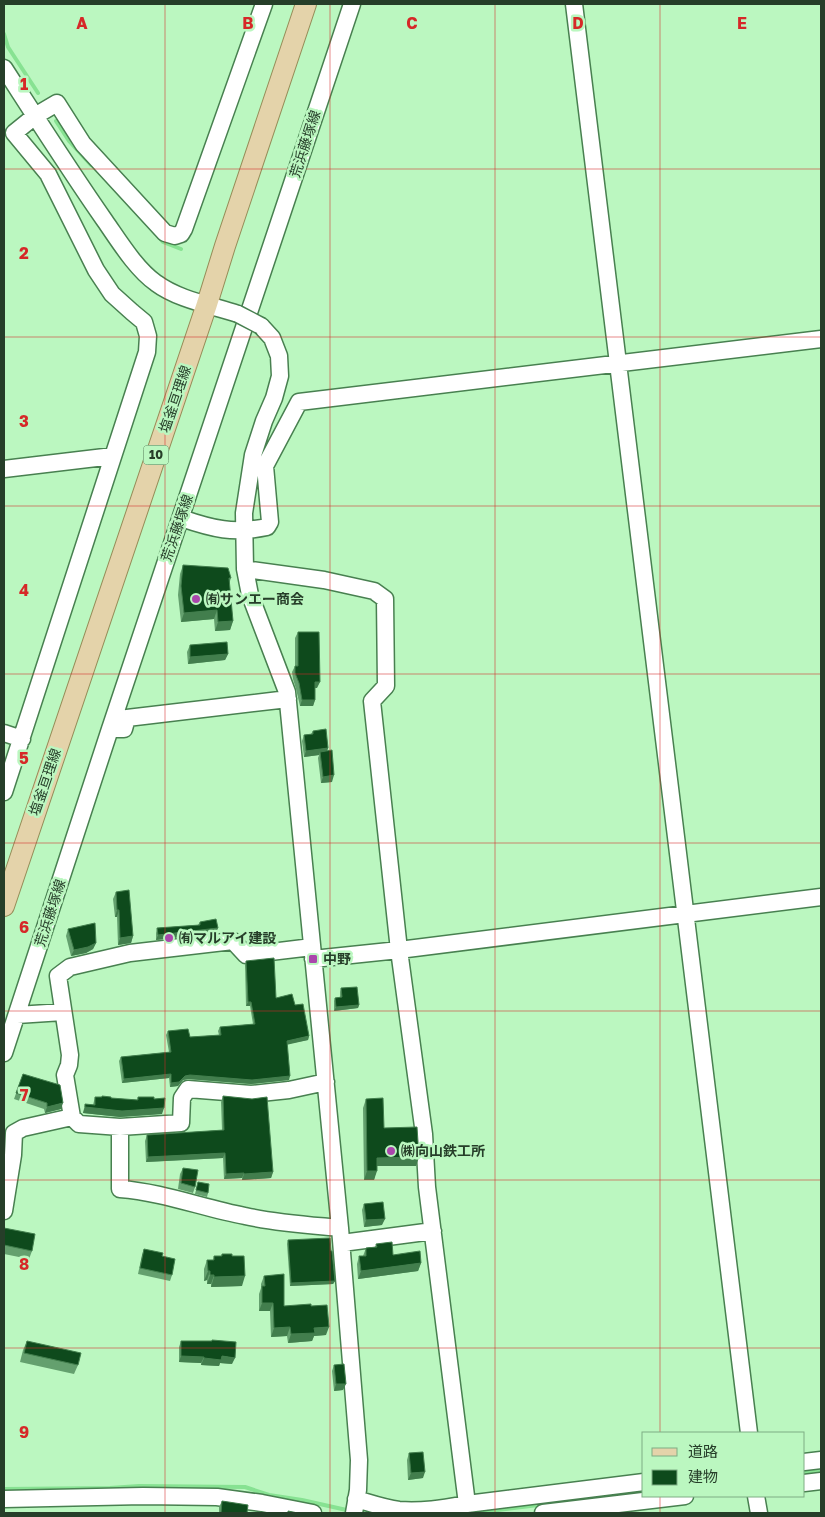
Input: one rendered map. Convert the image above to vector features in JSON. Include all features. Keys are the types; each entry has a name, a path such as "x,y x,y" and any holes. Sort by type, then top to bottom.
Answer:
{"main road":[{"name":"塩釜亘理線","path":"4,906 306,4"}],"street":[{"path":"4,792 147,352 148,336 144,322 112,294 96,270 48,174 14,134 35,116 57,103 83,144 165,233 175,236 181,234 264,4"},
{"name":"荒浜藤塚線","path":"4,1053 352,4"},
{"path":"574,4 749,1432"},
{"path":"4,68 86,194 143,272 155,283 171,292 238,314 261,326 272,338 279,356 280,376 253,455 244,514 245,569 250,595 288,699 341,1236 359,1460 355,1506 415,1511 642,1482"},
{"path":"181,518 214,528 244,531 267,527 270,522 265,466 299,402 821,339"},
{"path":"4,469 112,456"},
{"path":"245,569 332,582 374,591 385,599 386,686 372,701 399,950 424,1134 427,1187 467,1504"},
{"path":"110,729 124,729 128,718 288,699"},
{"path":"4,733 22,738"},
{"path":"326,1082 289,1090 251,1094 188,1089 182,1098 181,1123 120,1127 79,1124 72,1117 66,1075 70,1055 58,976 70,967 130,953 233,941 246,955 399,950 821,897"},
{"path":"16,1016 63,1012"},
{"path":"4,1211 13,1155 14,1133 23,1128 72,1117"},
{"path":"120,1127 120,1189 142,1191 247,1217 288,1223 341,1236 433,1231"},
{"path":"805,1462 821,1460"},
{"path":"805,1483 821,1481"},
{"path":"4,1499 143,1496 217,1497 313,1513"},
{"path":"543,1513 678,1497"},
{"path":"756,1497 759,1513"}],"building":[{"name":"㈲サンエー商会","path":"183,565 228,568 231,578 229,578 233,621 218,622 217,610 184,613 181,586"},
{"path":"298,632 319,632 320,682 315,682 315,700 302,700 295,673 295,666 298,666"},
{"path":"227,642 228,654 190,657 190,645"},
{"path":"326,729 328,748 306,751 304,735"},
{"path":"332,750 334,775 323,777 320,752"},
{"path":"129,890 133,936 120,938 116,892"},
{"path":"216,919 218,928 158,935 157,928 200,925 200,922"},
{"path":"95,923 96,943 74,950 68,929"},
{"path":"274,958 276,998 292,994 295,1005 303,1004 309,1036 287,1041 290,1076 252,1080 190,1075 185,1076 179,1082 171,1083 171,1074 124,1079 121,1057 171,1052 168,1031 188,1029 190,1037 221,1035 220,1027 255,1024 251,1002 248,1002 246,961"},
{"path":"357,987 359,1005 336,1007 335,998 342,997 341,988"},
{"path":"23,1074 60,1085 63,1103 47,1107 47,1103 16,1093"},
{"path":"223,1096 252,1099 267,1097 273,1172 226,1174 225,1153 148,1157 147,1135 224,1130"},
{"path":"95,1097 138,1100 138,1097 165,1098 164,1108 122,1111 85,1107 85,1104 95,1105"},
{"path":"383,1098 384,1128 417,1127 419,1157 377,1158 377,1171 367,1171 366,1099"},
{"path":"183,1168 198,1170 195,1187 181,1183"},
{"path":"198,1182 209,1184 208,1193 196,1190"},
{"path":"383,1202 385,1219 366,1220 364,1204"},
{"path":"4,1228 35,1234 32,1251 4,1245"},
{"path":"330,1238 335,1281 291,1283 288,1240"},
{"path":"392,1242 393,1255 420,1251 421,1263 361,1271 359,1256 366,1256 366,1248 377,1247 376,1244"},
{"path":"144,1249 163,1253 162,1256 175,1259 172,1275 140,1268"},
{"path":"222,1254 244,1256 245,1276 214,1277 214,1275 210,1275 207,1260 214,1260 214,1256 222,1256"},
{"path":"284,1274 284,1306 327,1305 329,1327 314,1328 315,1333 291,1334 290,1327 274,1328 273,1303 262,1303 262,1286 265,1286 264,1276"},
{"path":"212,1340 236,1342 235,1358 222,1356 221,1360 181,1356 181,1341"},
{"path":"27,1341 81,1353 78,1365 24,1353"},
{"path":"344,1364 346,1384 336,1384 334,1365"},
{"path":"423,1452 425,1472 411,1473 409,1453"},
{"path":"222,1501 248,1505 247,1513 221,1513"}],"waterway":[{"path":"4,34 8,47 38,93"},
{"path":"56,121 69,141 91,165"},
{"path":"159,237 163,242 181,249"},
{"path":"805,1473 821,1471"},
{"path":"4,1489 139,1486 245,1487 269,1495 351,1511"},
{"path":"474,1513 642,1492"}],"place":[{"name":"㈲サンエー商会","path":"196,599"},
{"name":"㈲マルアイ建設","path":"169,938"},
{"name":"中野","path":"313,959"},
{"name":"㈱向山鉄工所","path":"391,1151"}]}
